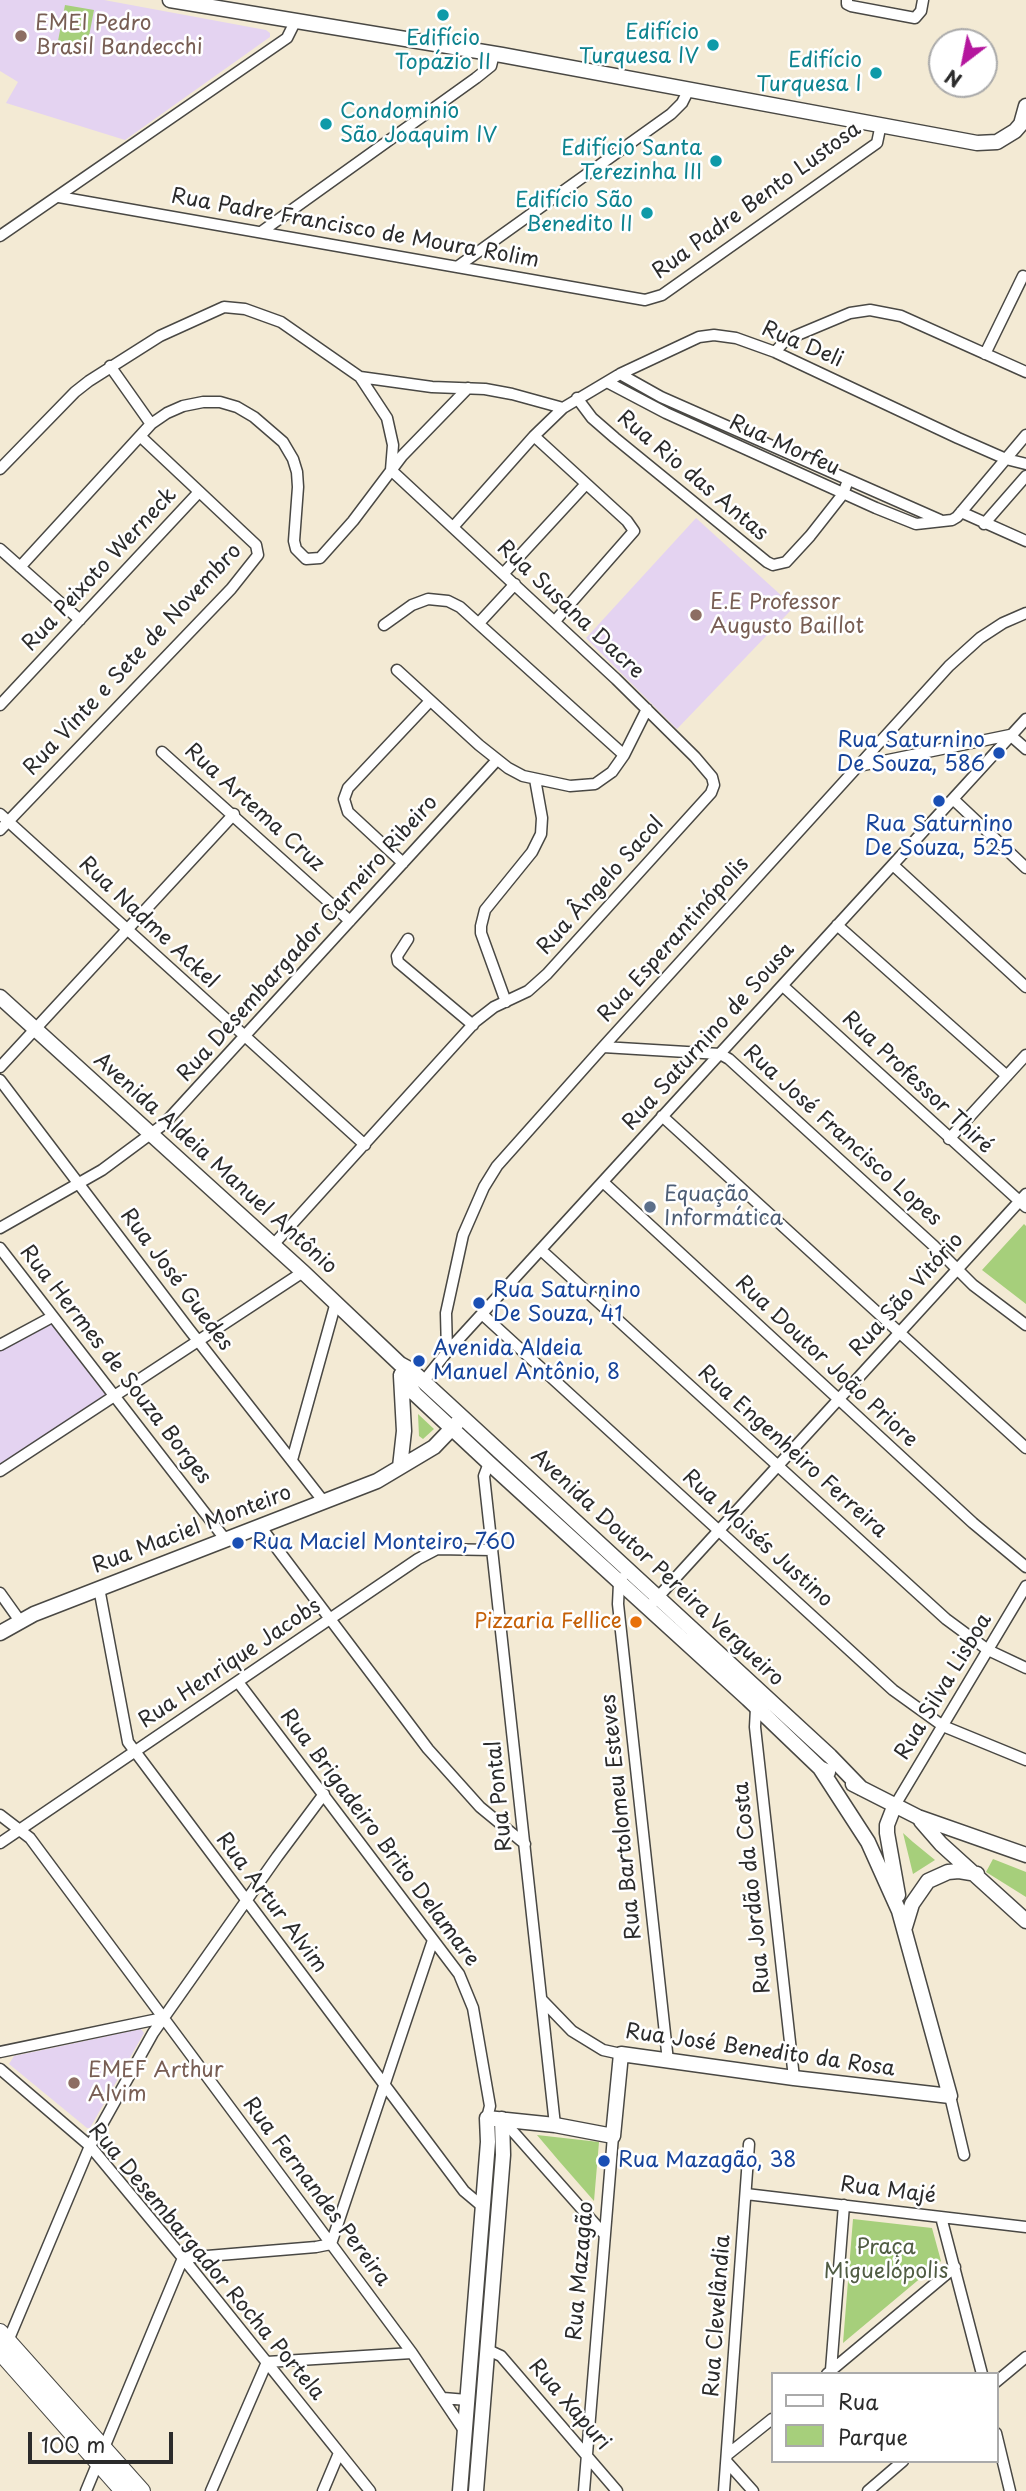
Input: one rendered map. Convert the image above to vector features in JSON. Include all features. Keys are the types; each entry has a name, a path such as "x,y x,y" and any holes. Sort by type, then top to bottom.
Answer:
{"main road":[{"path":"2,2348 101,2455 142,2491"},
{"path":"101,2455 123,2491"}],"street":[{"path":"170,0 494,54 987,143 997,142 1015,131 1021,124 1026,106"},
{"path":"847,2 915,18 921,11 923,0"},
{"path":"0,236 287,38 295,22"},
{"path":"261,232 476,78 491,66 494,54"},
{"path":"457,267 671,114 682,103 689,89"},
{"name":"Rua Padre Bento Lustosa","path":"645,300 662,295 877,143 881,124"},
{"name":"Rua Padre Francisco de Moura Rolim","path":"59,197 645,300"},
{"path":"985,354 1023,276"},
{"path":"0,469 75,392 110,366 183,324 209,312 233,307 281,322 360,377 387,418 393,445 391,470"},
{"path":"775,352 795,336 850,313 870,310 901,316 1026,372"},
{"name":"Rua Deli","path":"454,526 534,436 563,408 620,374 682,344 707,336 725,336 775,352 1006,459 1026,464"},
{"path":"110,366 151,424"},
{"path":"620,374 661,397 848,480 946,520 961,512 1026,435"},
{"path":"360,377 512,394 563,408"},
{"name":"Rua Morfeu","path":"607,382 666,413 907,522 923,524 946,520"},
{"path":"19,567 151,424 183,406 220,402 237,407 271,430 293,459 298,487 294,541 300,555 306,559 320,558 411,446 468,388"},
{"name":"Rua Rio das Antas","path":"578,398 587,412 615,438 773,565 786,562 843,494"},
{"path":"140,436 199,492"},
{"path":"534,436 633,526 634,531 555,621"},
{"name":"Rua Susana Dacre","path":"391,470 647,709 695,757 712,777 714,785"},
{"path":"984,524 1026,476"},
{"path":"843,494 848,480"},
{"path":"503,574 586,484"},
{"name":"Rua Vinte e Sete de Novembro","path":"0,831 4,818 231,589 255,561 259,550 256,545 199,492"},
{"name":"Rua Peixoto Werneck","path":"0,705 199,492"},
{"path":"961,512 1026,541"},
{"path":"0,548 80,620"},
{"path":"480,623 515,584"},
{"path":"384,625 412,605 429,599 448,601 460,607 624,755"},
{"name":"Rua Esperantinópolis","path":"447,1352 446,1313 463,1235 484,1187 497,1166 949,666 1003,623 1026,613"},
{"path":"397,670 497,760 523,776 570,786 595,784 612,772 624,755 647,709"},
{"path":"403,863 348,812 344,799 348,788 430,701"},
{"name":"Rua Saturnino de Sousa","path":"419,1388 447,1352 1026,719"},
{"path":"859,766 1010,735 1026,749"},
{"name":"Rua Artema Cruz","path":"162,752 350,921"},
{"name":"Rua Desembargador Carneiro Ribeiro","path":"0,1228 79,1184 152,1134 175,1113 497,760"},
{"path":"506,1002 481,933 481,926 485,910 532,852 541,834 542,818 535,779"},
{"name":"Rua Ângelo Sacol","path":"273,1245 486,1012 528,991 547,974 711,793 714,785"},
{"path":"953,799 1026,868"},
{"path":"0,1067 234,814"},
{"name":"Rua Nadme Ackel","path":"4,818 365,1144"},
{"path":"893,865 1026,988"},
{"path":"837,925 1007,1076"},
{"path":"408,939 397,956 398,962 473,1025"},
{"name":"Rua Professor Thiré","path":"783,986 949,1139 1024,1201"},
{"name":"Avenida Aldeia Manuel Antônio","path":"0,997 336,1302 401,1370 411,1370 419,1388"},
{"name":"Rua José Francisco Lopes","path":"603,1047 720,1054 744,1070 957,1269 1026,1325"},
{"path":"949,1139 1026,1055"},
{"name":"Rua José Guedes","path":"0,1080 324,1502"},
{"path":"662,1116 1026,1448"},
{"name":"Rua Doutor João Priore","path":"603,1182 993,1541 1026,1567"},
{"name":"Rua São Vitório","path":"652,1603 957,1269 1024,1201"},
{"name":"Rua Hermes de Souza Borges","path":"0,1248 225,1539"},
{"name":"Rua Engenheiro Ferreira","path":"541,1250 946,1619 988,1650 1026,1668"},
{"path":"0,1471 303,1272"},
{"path":"292,1460 336,1302"},
{"name":"Rua Moisés Justino","path":"482,1314 893,1690 943,1726 1026,1760"},
{"path":"0,1345 52,1317"},
{"path":"400,1467 404,1427 401,1370"},
{"path":"404,1427 419,1388"},
{"name":"Avenida Doutor Pereira Vergueiro","path":"419,1388 760,1702 820,1768 868,1842 900,1910"},
{"name":"Avenida Doutor Pereira Vergueiro","path":"457,1423 488,1463 623,1577"},
{"name":"Rua Maciel Monteiro","path":"0,1633 20,1621 99,1588 377,1481 434,1447 457,1423"},
{"path":"404,1427 420,1446 434,1447"},
{"name":"Rua Pontal","path":"488,1463 484,1476 555,2125"},
{"path":"260,1526 428,1749 480,1807 525,1844"},
{"name":"Rua Henrique Jacobs","path":"0,1843 433,1551 492,1550"},
{"name":"Rua Bartolomeu Esteves","path":"623,1577 618,1604 668,2061"},
{"name":"Rua Silva Lisboa","path":"894,1807 1026,1586"},
{"name":"Rua Artur Alvim","path":"99,1588 126,1734 134,1752 464,2191 483,2207"},
{"path":"0,1593 20,1621"},
{"name":"Rua Brigadeiro Brito Delamare","path":"238,1682 459,1974 470,1997 493,2114"},
{"name":"Avenida Doutor Pereira Vergueiro","path":"760,1702 831,1755 860,1788"},
{"name":"Rua Jordão da Costa","path":"760,1702 754,1727 794,2078"},
{"name":"Avenida Doutor Pereira Vergueiro","path":"820,1768 894,1807 887,1833 900,1910 964,2155"},
{"path":"2,2348 90,2146 163,2018 324,1794"},
{"path":"894,1807 972,1838 1026,1855"},
{"name":"Rua Fernandes Pereira","path":"0,1815 30,1838 470,2434"},
{"path":"918,1818 942,1844 1026,1921"},
{"path":"955,1856 957,1842 972,1838"},
{"path":"905,1927 912,1904 928,1881 948,1872 977,1874"},
{"path":"86,2491 183,2258 331,2244 433,1940"},
{"name":"Rua José Benedito da Rosa","path":"542,2000 572,2031 603,2050 794,2078 950,2096"},
{"path":"0,2052 163,2018"},
{"name":"Rua Mazagão","path":"584,2491 621,2054"},
{"name":"Rua Desembargador Rocha Portela","path":"0,2069 90,2146 370,2491"},
{"path":"493,2114 613,2136"},
{"path":"476,2491 477,2462 470,2434 467,2400 488,2142 493,2114"},
{"path":"493,2114 604,2234"},
{"path":"460,2491 462,2458 470,2434 488,2350 503,2155 493,2114"},
{"name":"Rua Clevelândia","path":"724,2491 748,2144"},
{"name":"Rua Majé","path":"746,2194 1026,2227"},
{"path":"829,2372 844,2206"},
{"path":"941,2217 981,2372"},
{"path":"829,2372 955,2267"},
{"name":"Rua Xapuri","path":"488,2350 501,2356 617,2491"},
{"path":"211,2491 267,2362 412,2353"},
{"path":"998,2380 1026,2357"},
{"path":"443,2398 467,2400"},
{"path":"752,2491 727,2458 771,2419"},
{"path":"998,2441 1010,2491"},
{"path":"323,2491 339,2453"},
{"path":"462,2458 471,2453 477,2462"},
{"path":"868,2491 901,2463"}],"shaded area":[{"path":"0,0 104,0 266,30 270,37 125,140 6,103 18,82 0,71"},
{"name":"E.E Professor Augusto Baillot","path":"696,518 794,607 677,729 586,638"},
{"path":"52,1317 113,1396 0,1471 0,1345"},
{"name":"EMEF Arthur Alvim","path":"141,2029 144,2033 90,2128 9,2064 14,2056"}],"green space":[{"path":"65,5 94,10 86,52 57,46"},
{"path":"1024,1224 1026,1226 1026,1304 982,1270"},
{"path":"418,1414 434,1429 423,1439 419,1436"},
{"path":"903,1833 935,1860 913,1874"},
{"path":"993,1859 1026,1872 1026,1897 986,1872"},
{"path":"537,2135 599,2142 594,2201 559,2161"},
{"name":"Praça Miguelópolis","path":"853,2219 932,2228 941,2261 843,2343"}],"place":[{"name":"Edifício Topázio II","path":"443,15"},
{"name":"EMEI Pedro Brasil Bandecchi","path":"21,36"},
{"name":"Edifício Turquesa IV","path":"713,45"},
{"name":"Edifício Turquesa I","path":"876,73"},
{"name":"Condominio São Joaquim IV","path":"326,124"},
{"name":"Edifício Santa Terezinha III","path":"716,161"},
{"name":"Edifício São Benedito II","path":"647,213"},
{"name":"E.E Professor Augusto Baillot","path":"696,615"},
{"name":"Rua Saturnino De Souza, 586","path":"999,753"},
{"name":"Rua Saturnino De Souza, 525","path":"939,801"},
{"name":"Equação Informática","path":"650,1207"},
{"name":"Rua Saturnino De Souza, 41","path":"479,1303"},
{"name":"Avenida Aldeia Manuel Antônio, 8","path":"419,1361"},
{"name":"Rua Maciel Monteiro, 760","path":"238,1543"},
{"name":"Pizzaria Fellice","path":"636,1622"},
{"name":"EMEF Arthur Alvim","path":"74,2083"},
{"name":"Rua Mazagão, 38","path":"604,2161"}]}
